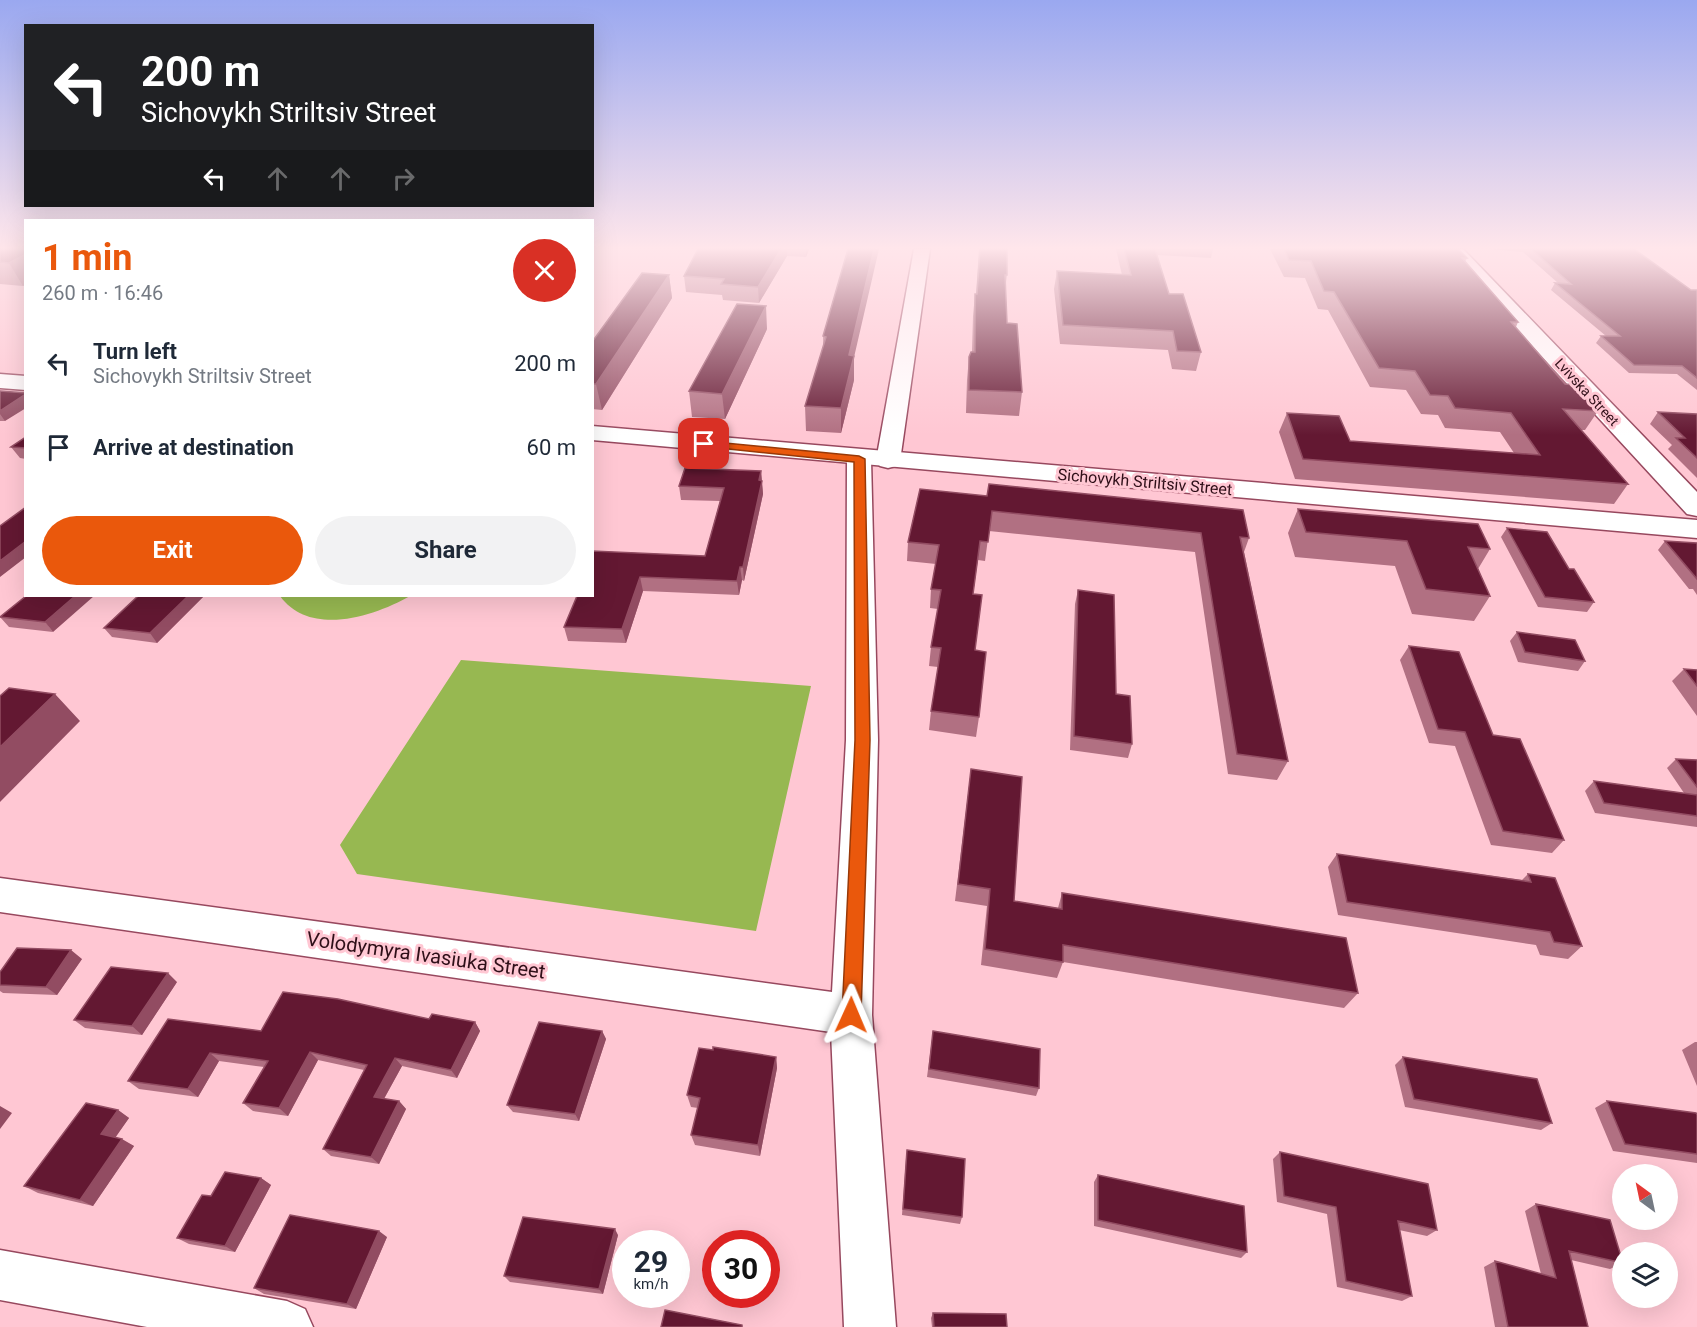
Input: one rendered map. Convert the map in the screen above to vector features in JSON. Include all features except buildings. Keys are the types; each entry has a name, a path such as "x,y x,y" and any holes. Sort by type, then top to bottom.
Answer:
{"street":[{"path":"870,1327 851,1015 873,460 908,311"},
{"name":"Lvivska Street","path":"1511,311 1697,508"},
{"path":"0,381 24,383"},
{"name":"Sichovykh Striltsiv Street","path":"594,434 873,460 1697,529"},
{"name":"Volodymyra Ivasiuka Street","path":"0,894 851,1015"},
{"path":"0,1275 287,1327"}],"green space":[{"path":"281,597 408,597 378,611 342,619 325,620 293,609"},
{"path":"461,660 811,686 756,931 357,874 340,845"}],"route":[{"path":"704,444 859,459 862,740 851,1015"}]}
